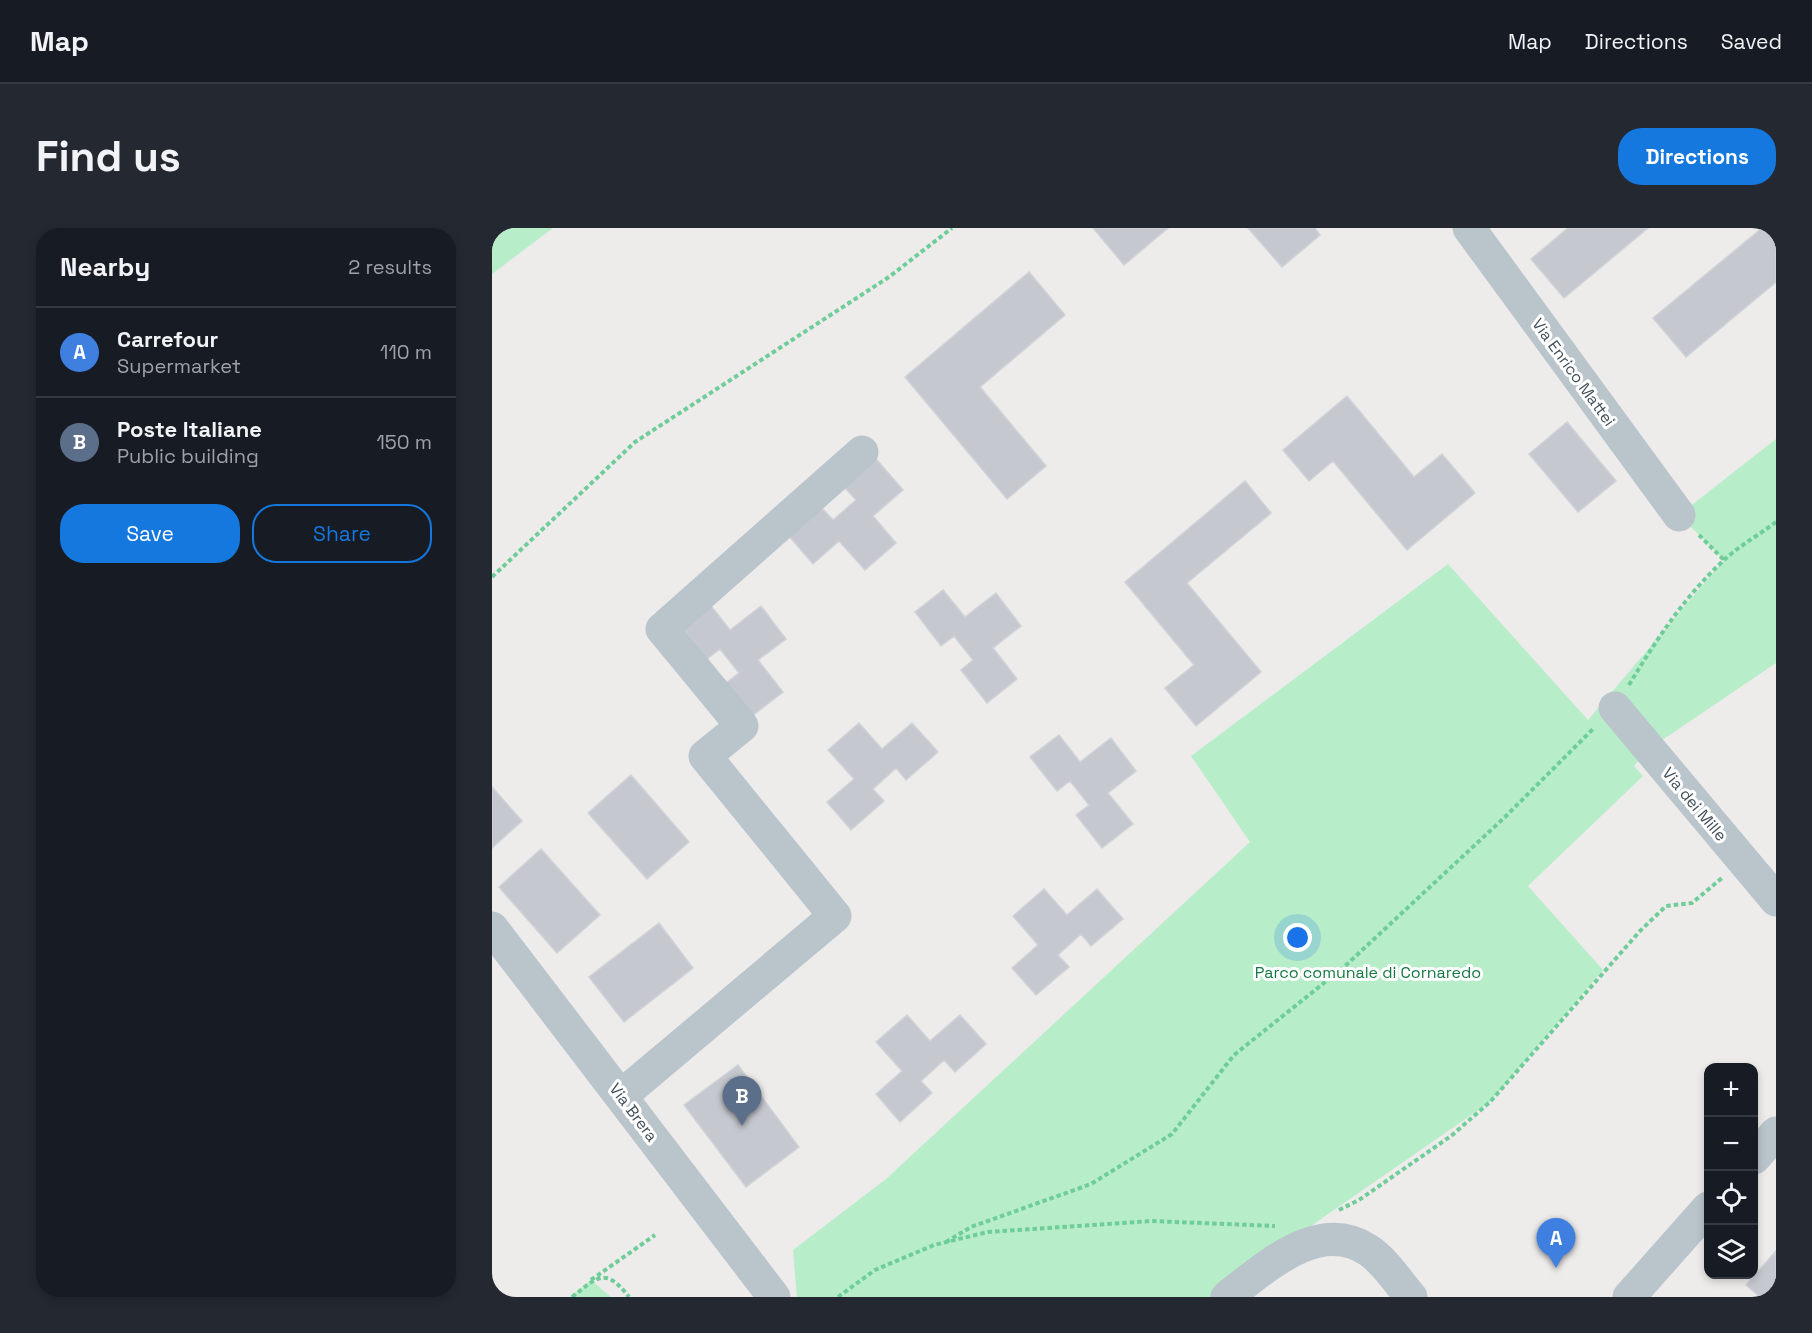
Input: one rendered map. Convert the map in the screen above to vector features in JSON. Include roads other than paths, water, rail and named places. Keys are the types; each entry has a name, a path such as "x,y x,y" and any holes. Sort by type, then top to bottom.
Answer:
{"street":[{"name":"Via Enrico Mattei","path":"1468,228 1679,515"},
{"path":"621,1096 835,916 705,756 742,726 662,629 862,452"},
{"name":"Via dei Mille","path":"1615,708 1776,900"},
{"name":"Via Brera","path":"492,928 774,1297"},
{"path":"1758,1153 1776,1133"},
{"path":"1629,1297 1704,1213"},
{"path":"1227,1297 1290,1252 1335,1237 1370,1250 1412,1297"}],"place":[{"name":"Poste Italiane","path":"742,1126"},
{"name":"Carrefour","path":"1556,1268"}],"park label":[{"name":"Parco comunale di Cornaredo","path":"1368,972"}]}
